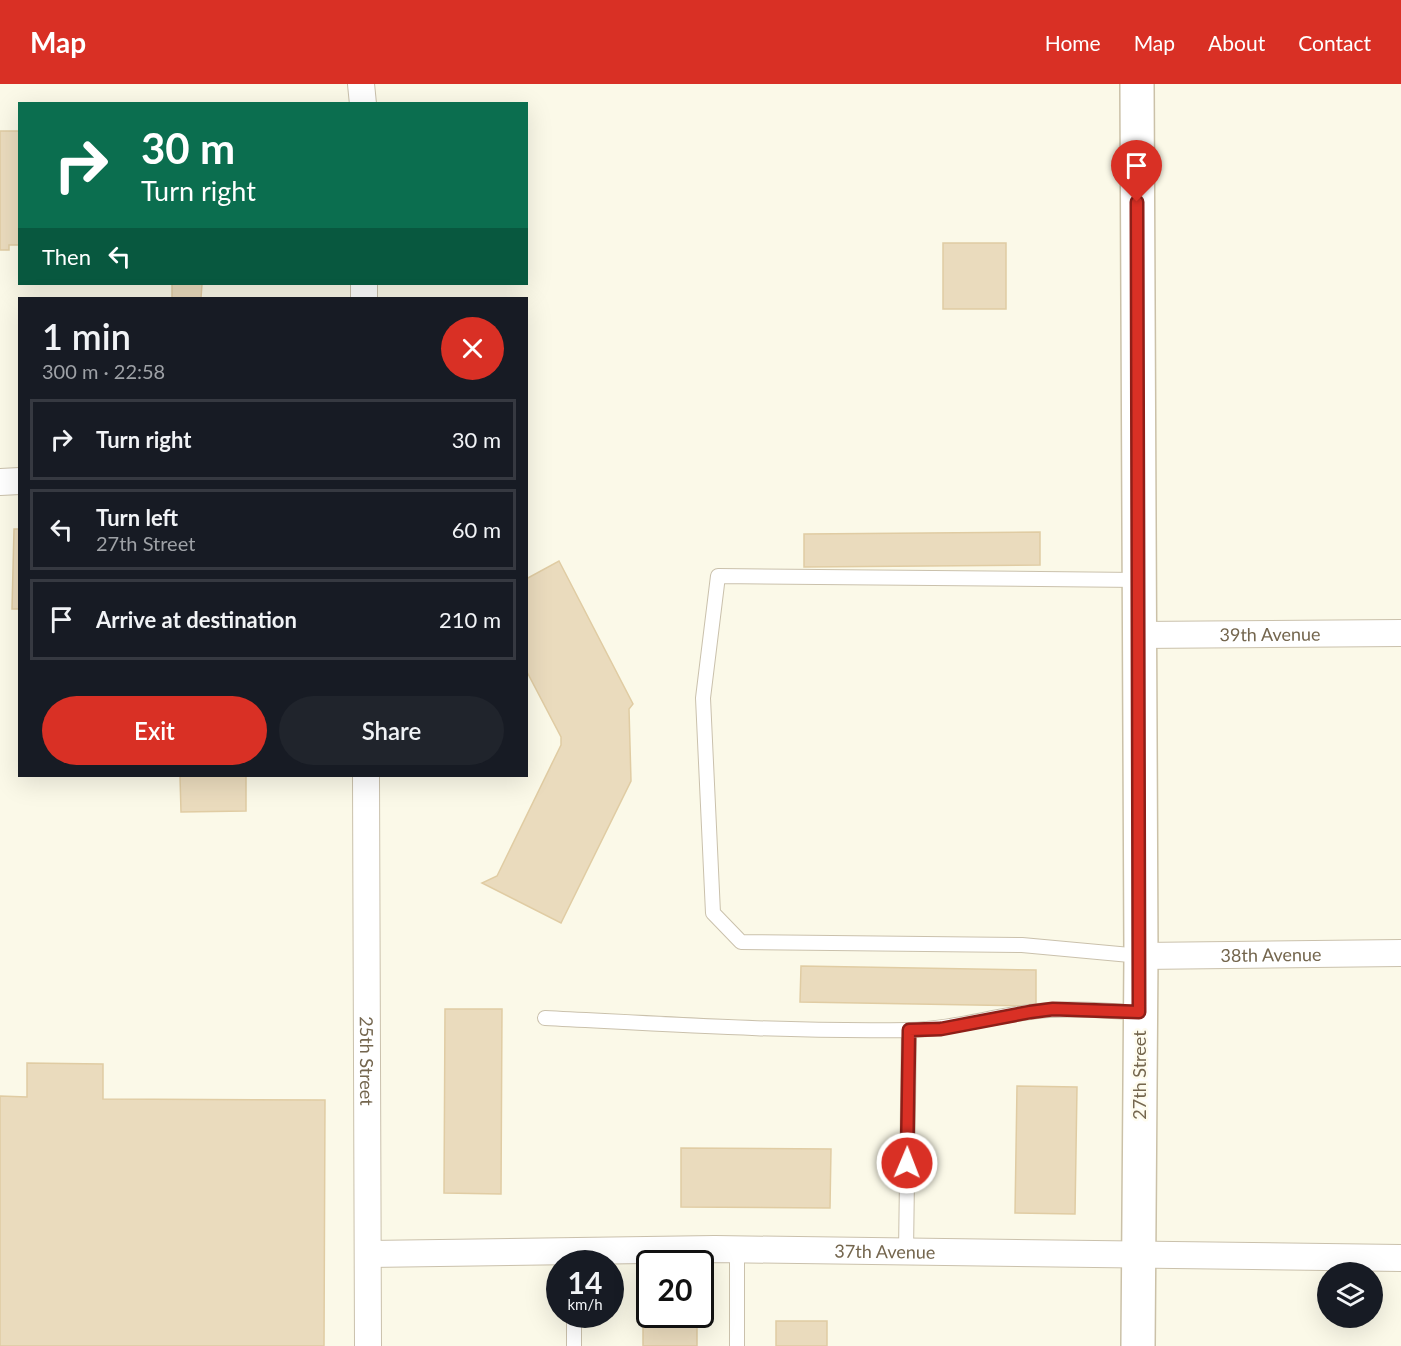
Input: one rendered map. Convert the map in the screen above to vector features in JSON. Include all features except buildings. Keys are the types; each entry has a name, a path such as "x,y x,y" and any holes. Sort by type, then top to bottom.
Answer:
{"street":[{"path":"362,84 363,102"},
{"name":"27th Street","path":"1137,84 1141,956 1138,1346"},
{"path":"0,482 18,481"},
{"name":"39th Avenue","path":"1138,635 1401,633"},
{"name":"25th Street","path":"366,777 368,1346"},
{"name":"38th Avenue","path":"1141,956 1401,953"},
{"name":"37th Avenue","path":"624,1255 737,1249 1401,1258"},
{"name":"37th Avenue","path":"369,1254 546,1257"}],"lane":[{"path":"1138,580 718,576 703,698 713,913 741,942 1022,945 1141,956"},
{"path":"545,1018 750,1028 909,1030 941,1029 1053,1009 1139,1012"},
{"path":"906,1252 909,1030"},
{"path":"737,1249 737,1346"},
{"path":"574,1328 574,1346"}],"route":[{"path":"907,1163 909,1030 941,1029 1053,1009 1139,1012 1141,956 1137,202"}]}
